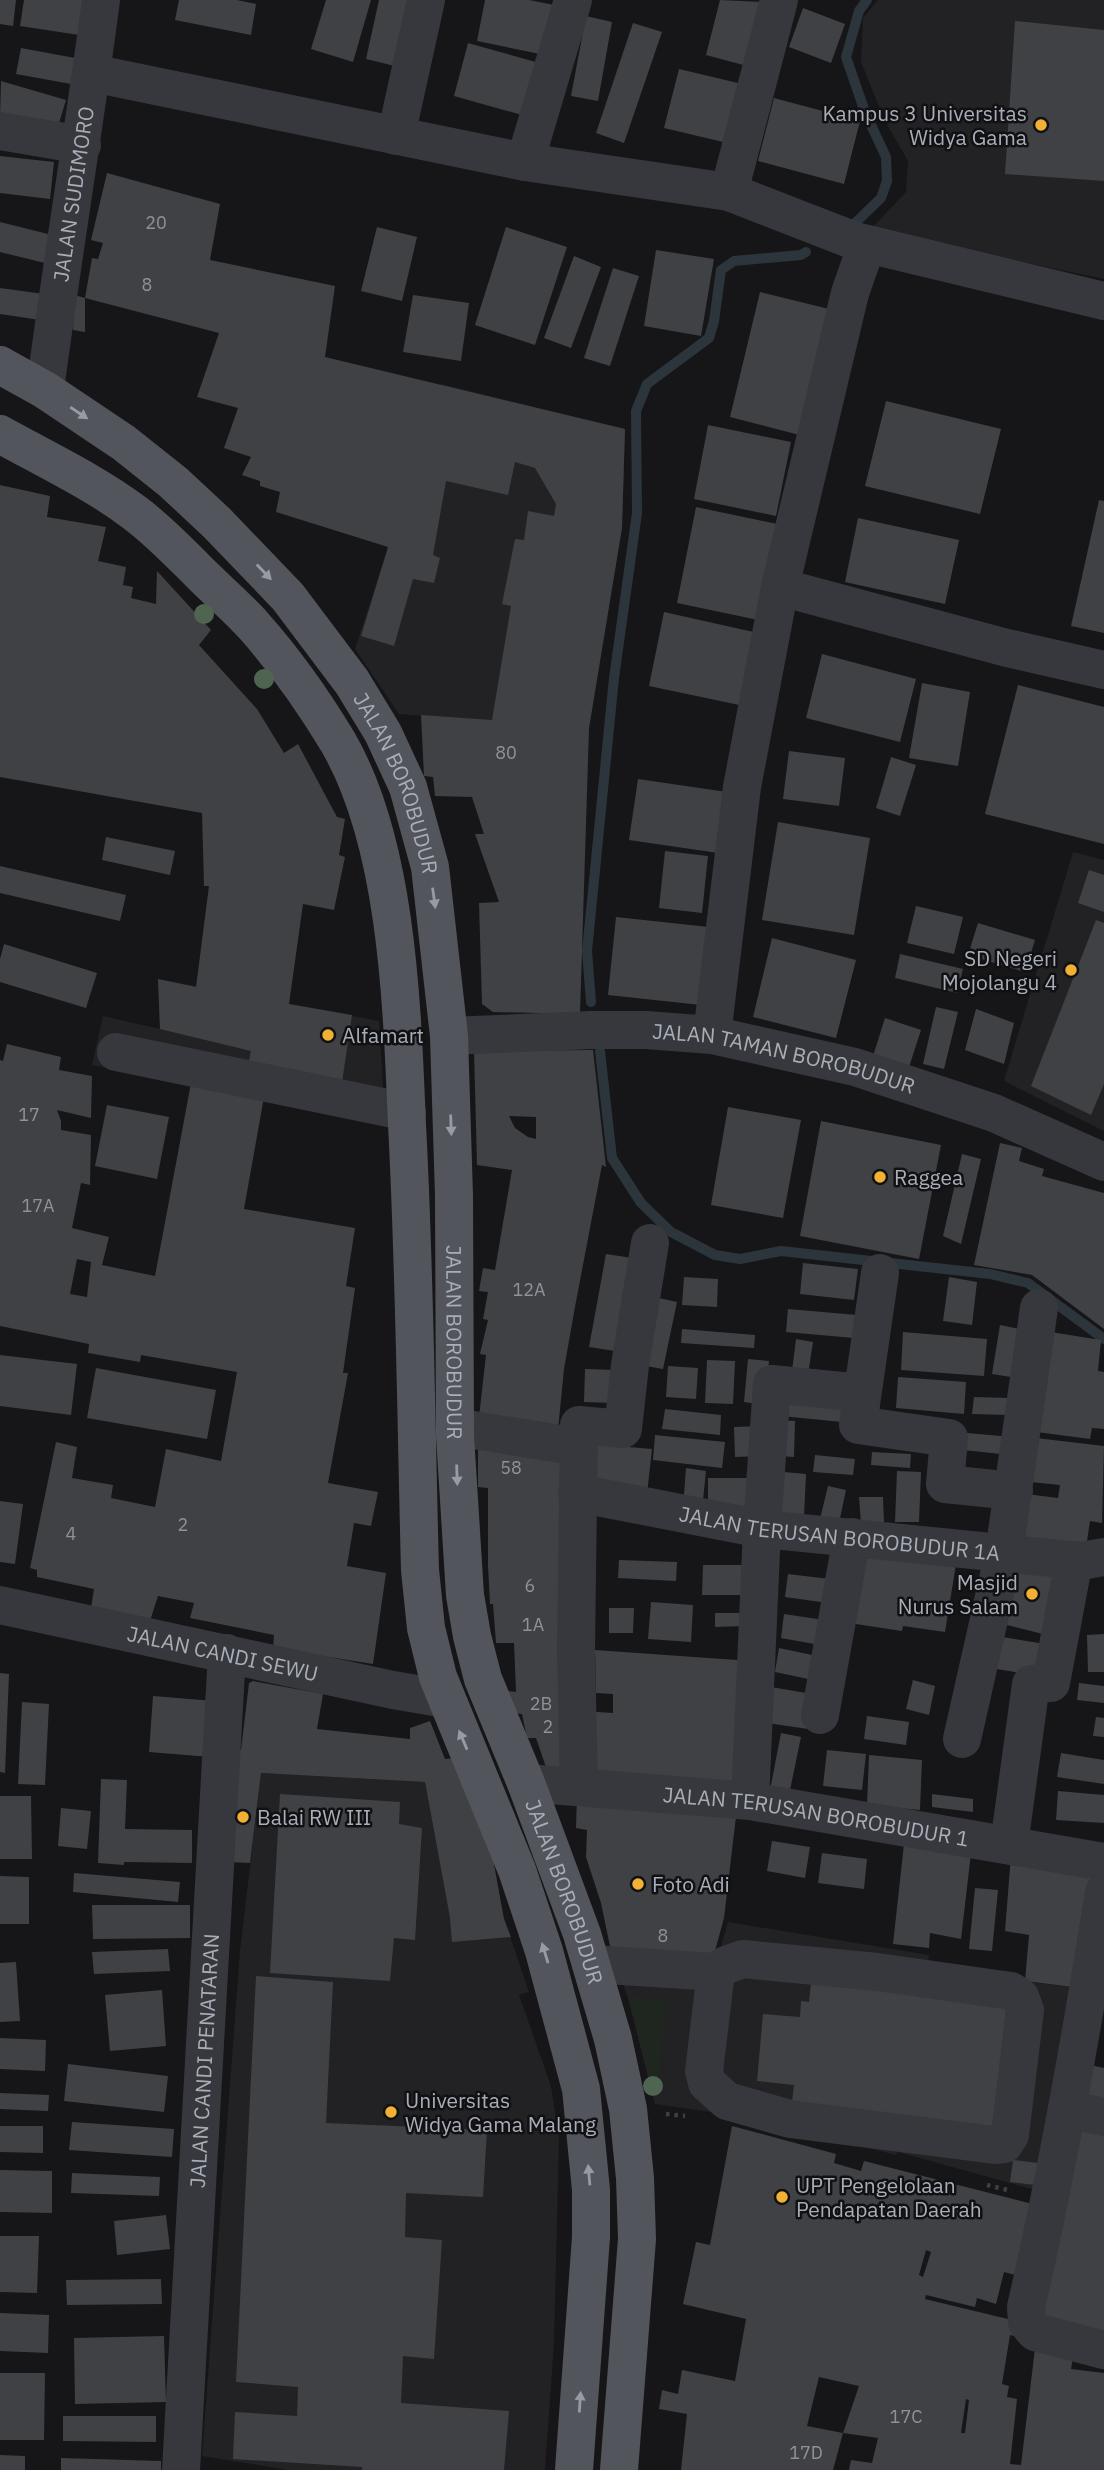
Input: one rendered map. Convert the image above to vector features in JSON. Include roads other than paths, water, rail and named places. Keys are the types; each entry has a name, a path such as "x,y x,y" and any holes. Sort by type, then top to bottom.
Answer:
{"main road":[{"name":"JALAN BOROBUDUR","path":"0,365 45,390 124,443 173,482 217,523 288,597 352,682 383,733 408,787 430,867 449,1037 454,1196 455,1427 464,1583 472,1636 483,1679 526,1783 594,1974 628,2109 635,2178 637,2239 619,2470"},
{"name":"JALAN BOROBUDUR","path":"0,433 135,513 253,625 297,681 339,744 362,794 384,878 397,967 407,1112 420,1570 426,1628 446,1699 517,1870 566,2026 581,2089 591,2189 591,2237 574,2470"},
{"path":"591,2237 637,2239"}],"street":[{"name":"JALAN SUDIMORO","path":"45,390 63,251 82,145 102,0"},
{"path":"396,136 426,0"},
{"path":"525,162 573,0"},
{"path":"729,192 779,0"},
{"path":"92,73 525,162 729,192 867,244 1104,301"},
{"path":"0,131 82,145"},
{"path":"712,1035 742,787 780,587 850,293 867,244"},
{"path":"780,587 1007,648 1104,670"},
{"name":"JALAN TAMAN BOROBUDUR","path":"449,1037 591,1030 646,1030 712,1035 855,1067 995,1113 1104,1162"},
{"path":"116,1052 407,1112"},
{"path":"579,1786 579,1425 624,1429 630,1365 650,1243"},
{"path":"880,1273 858,1425 948,1438 945,1484 1014,1491"},
{"path":"962,1739 1004,1553 1039,1308"},
{"path":"750,1801 762,1529 772,1384 862,1393"},
{"path":"455,1427 579,1447"},
{"name":"JALAN TERUSAN BOROBUDUR 1A","path":"578,1493 762,1529 1089,1559"},
{"path":"820,1715 852,1537"},
{"path":"1009,1845 1031,1684 1051,1683 1089,1559"},
{"name":"JALAN CANDI SEWU","path":"0,1605 393,1690 446,1699"},
{"name":"JALAN CANDI PENATARAN","path":"181,2470 226,1653"},
{"name":"JALAN TERUSAN BOROBUDUR 1","path":"526,1783 750,1801 1104,1862"},
{"path":"1104,1892 1051,2201 1026,2307 1027,2322 1035,2332 1104,2350"},
{"path":"743,1959 877,1972 1011,1992 1020,1997 1025,2010 1010,2135 1004,2144 995,2145 819,2124 790,2119 727,2101 706,2083 704,2071 714,1985 726,1965 743,1959"},
{"path":"594,1974 714,1985"},
{"path":"1068,2109 1104,2117"}],"waterway":[{"path":"852,226 881,198 887,181 886,157 865,112 846,57 859,11 867,0"},
{"path":"591,1002 587,951 614,678 637,513 636,411 647,384 709,338 721,270 734,261 801,255 806,252"},
{"path":"600,1051 612,1158 641,1203 671,1232 715,1255 740,1259 781,1251 990,1274 1028,1283 1104,1339"}],"place":[{"name":"Kampus 3 Universitas Widya Gama","path":"1041,125"},
{"name":"SD Negeri Mojolangu 4","path":"1071,970"},
{"name":"Alfamart","path":"328,1035"},
{"name":"Raggea","path":"880,1177"},
{"name":"Masjid Nurus Salam","path":"1032,1594"},
{"name":"Balai RW III","path":"243,1817"},
{"name":"Foto Adi","path":"638,1884"},
{"name":"Universitas Widya Gama Malang","path":"391,2112"},
{"name":"UPT Pengelolaan Pendapatan Daerah","path":"782,2197"}]}
